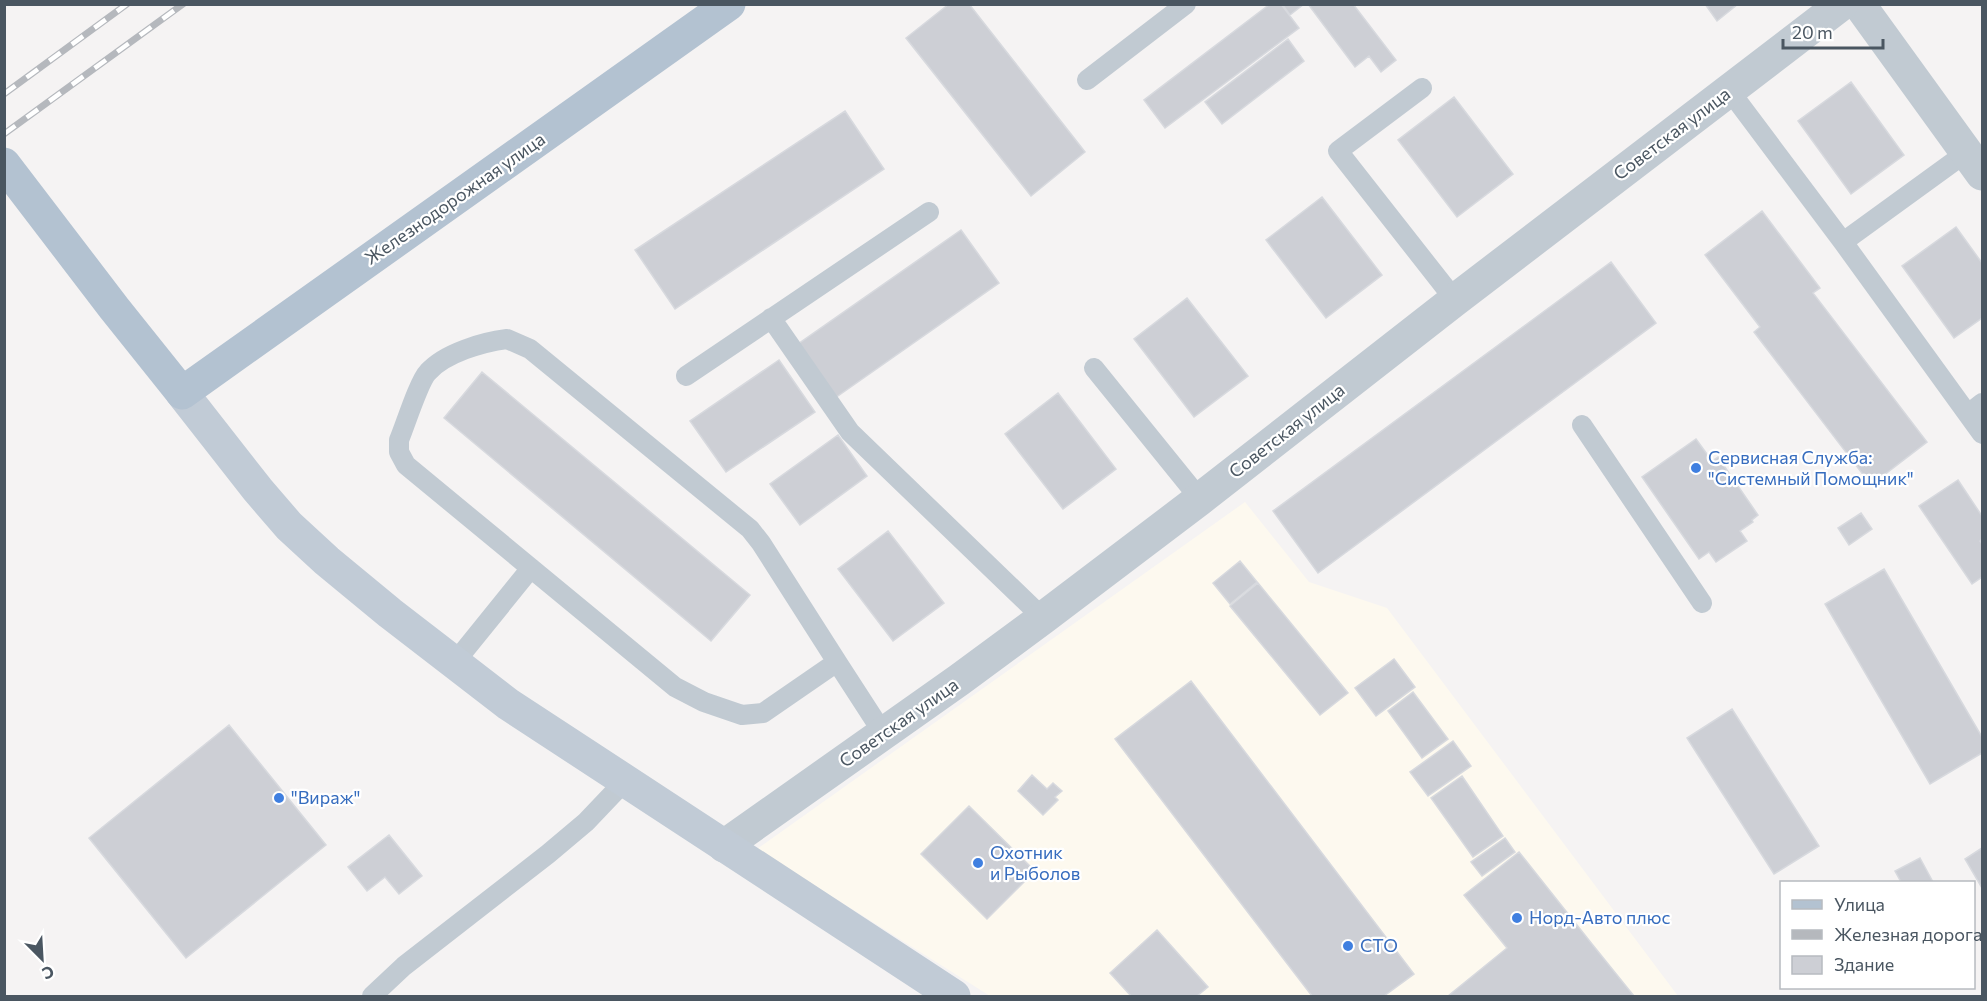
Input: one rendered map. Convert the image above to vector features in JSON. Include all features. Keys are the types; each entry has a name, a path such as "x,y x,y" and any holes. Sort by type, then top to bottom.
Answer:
{"main road":[{"name":"Железнодорожная улица","path":"182,393 729,4"},
{"path":"4,164 258,490 289,526 327,561 508,704 954,996"}],"street":[{"name":"Советская улица","path":"724,846 960,680 1043,618 1842,4"},
{"path":"1859,4 1975,163"}],"lane":[{"path":"1087,80 1186,4"},
{"path":"1422,88 1338,151 1455,300"},
{"path":"1729,90 1843,242 1975,408 1983,434"},
{"path":"1843,242 1975,163"},
{"path":"686,376 928,212"},
{"path":"771,318 850,432 1043,618"},
{"path":"837,662 763,713 742,715 704,702 675,687 406,465 399,452 399,440 426,373 443,359 489,341 507,339 530,349 750,529 761,543 883,733"},
{"path":"1094,369 1200,499"},
{"path":"1582,425 1702,603"},
{"path":"454,662 531,568"},
{"path":"372,996 404,966 513,883 571,835 625,781"}],"shaded area":[{"path":"1245,502 1309,582 1387,608 1678,996 990,996 757,849"}],"building":[{"path":"949,4 969,4 1085,152 1031,196 906,38"},
{"path":"1270,4 1281,4 1299,28 1165,128 1144,100"},
{"path":"1282,4 1304,4 1290,15"},
{"path":"1308,4 1353,4 1396,60 1381,72 1369,56 1355,67"},
{"path":"1705,4 1738,4 1717,21"},
{"path":"1288,39 1304,61 1222,124 1205,102"},
{"path":"1851,82 1904,155 1851,194 1798,121"},
{"path":"1454,97 1513,174 1457,217 1398,140"},
{"path":"845,111 884,169 675,309 635,250"},
{"path":"1322,197 1382,275 1326,318 1266,240"},
{"path":"1762,211 1820,288 1813,293 1927,442 1871,485 1754,332 1760,327 1705,255"},
{"path":"1956,227 1982,263 1982,318 1954,338 1902,266"},
{"path":"961,230 999,283 835,398 798,344"},
{"path":"1611,262 1656,323 1318,573 1273,511"},
{"path":"1187,298 1248,376 1194,417 1134,339"},
{"path":"779,360 815,412 726,472 690,421"},
{"path":"482,372 750,595 711,641 444,418"},
{"path":"1058,393 1116,469 1063,509 1005,434"},
{"path":"838,435 867,476 800,525 770,484"},
{"path":"1696,439 1712,461 1718,457 1758,515 1752,520 1753,522 1740,531 1747,541 1716,562 1709,552 1699,559 1642,477"},
{"path":"1958,480 1982,516 1982,539 1980,541 1982,544 1982,577 1972,584 1919,506"},
{"path":"1861,513 1872,529 1849,545 1838,528"},
{"path":"888,531 944,603 893,641 838,569"},
{"path":"1240,561 1257,582 1230,604 1213,583"},
{"path":"1884,569 1982,737 1982,753 1930,784 1825,604"},
{"path":"1258,583 1348,693 1320,715 1230,606"},
{"path":"1394,659 1415,687 1376,716 1355,688"},
{"path":"1191,681 1414,974 1384,996 1312,996 1115,739"},
{"path":"1413,692 1448,739 1422,758 1388,711"},
{"path":"1732,709 1819,846 1774,874 1687,738"},
{"path":"229,725 326,845 186,958 89,838"},
{"path":"1453,741 1471,766 1428,796 1410,772"},
{"path":"1032,775 1047,789 1053,783 1062,791 1055,797 1058,800 1043,815 1018,791"},
{"path":"1462,776 1503,836 1473,857 1431,798"},
{"name":"Охотник и Рыболов","path":"969,806 1035,871 987,919 921,854"},
{"path":"389,835 422,876 399,894 385,877 367,891 348,867"},
{"path":"1505,838 1515,852 1482,876 1471,862"},
{"path":"1982,848 1982,888 1965,859"},
{"path":"1519,852 1634,996 1448,996 1507,948 1464,895"},
{"path":"1920,858 1932,881 1900,881 1895,871"},
{"path":"1157,930 1208,987 1197,996 1131,996 1110,973"}],"railway":[{"path":"4,94 127,4"},
{"path":"4,134 183,4"}],"place":[{"name":"Сервисная Служба: \"Системный Помощник\"","path":"1696,468"},
{"name":"\"Вираж\"","path":"279,798"},
{"name":"Охотник и Рыболов","path":"978,863"},
{"name":"Норд-Авто плюс","path":"1517,918"},
{"name":"СТО","path":"1348,946"}]}
